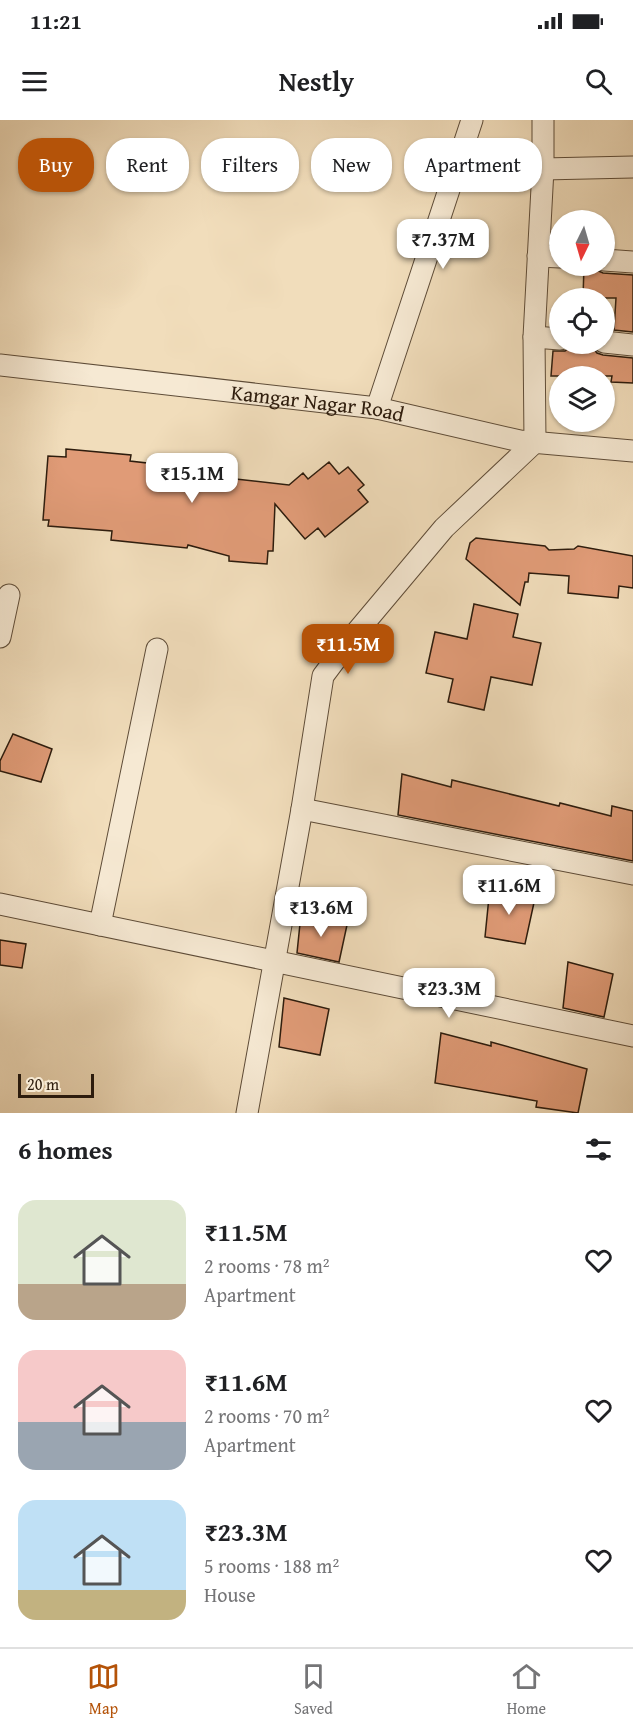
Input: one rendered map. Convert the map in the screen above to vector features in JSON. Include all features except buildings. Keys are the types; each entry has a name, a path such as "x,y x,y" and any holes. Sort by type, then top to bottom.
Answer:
{"street":[{"path":"377,408 472,120"},
{"path":"247,1113 302,809 323,676 350,640 444,528 535,442 534,337 543,169 543,120"},
{"path":"543,169 633,167"},
{"path":"538,256 549,256"},
{"path":"615,260 633,261"},
{"path":"534,337 549,338"},
{"path":"615,343 633,345"},
{"name":"Kamgar Nagar Road","path":"0,365 377,408 520,441 633,451"},
{"path":"0,637 9,596"},
{"path":"100,925 158,649"},
{"path":"302,809 633,874"},
{"path":"0,904 273,963 633,1036"}]}
